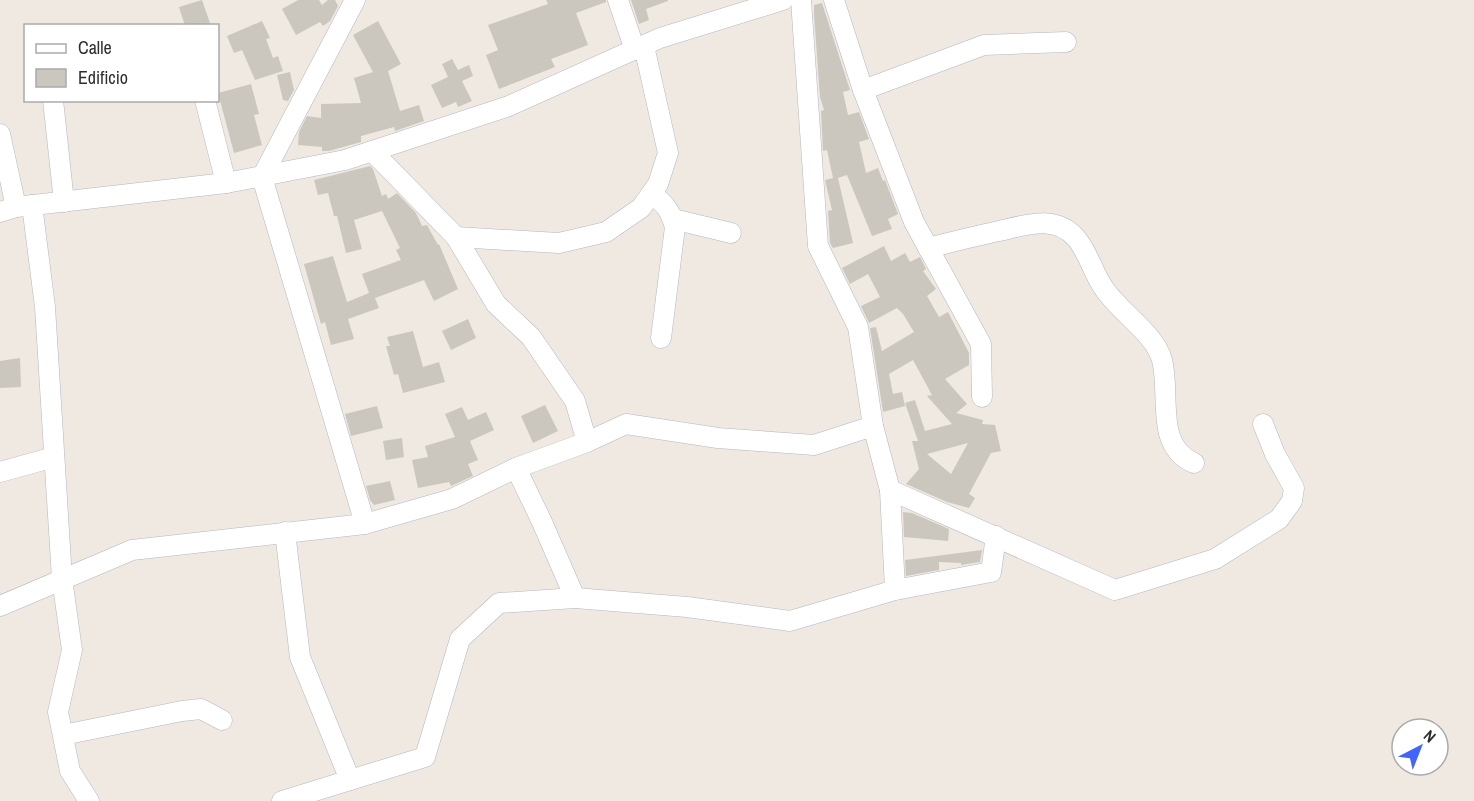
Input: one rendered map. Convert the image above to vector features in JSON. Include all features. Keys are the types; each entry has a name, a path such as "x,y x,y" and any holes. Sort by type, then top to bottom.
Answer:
{"street":[{"path":"355,0 262,177 365,524"},
{"path":"456,237 559,243 606,232 641,208 652,195 668,153 639,48 618,0"},
{"path":"16,208 226,183 345,160 509,106 660,38 783,0"},
{"path":"801,0 818,246 858,327 873,426 890,490 895,590"},
{"path":"834,0 863,90 914,222 981,344 982,397"},
{"path":"863,90 984,45 1066,42"},
{"path":"53,102 64,202"},
{"path":"206,102 226,183"},
{"path":"0,134 16,208 45,307 62,579 72,650 58,712 70,771 89,801"},
{"path":"372,151 456,237 496,304 531,337 575,401 587,442"},
{"path":"652,195 670,209 675,227 661,338"},
{"path":"673,219 731,233"},
{"path":"928,248 1027,223 1057,225 1072,234 1083,246 1094,273 1107,293 1158,350 1163,365 1170,436 1176,451 1194,463"},
{"path":"0,606 132,550 365,524 452,499 516,468 587,442 626,424 718,438 814,445 873,426"},
{"path":"890,490 1115,590 1215,559 1279,519 1294,497 1294,488 1275,454 1263,424"},
{"path":"0,472 54,457"},
{"path":"516,468 575,598"},
{"path":"285,532 300,657 350,780"},
{"path":"282,801 425,757 460,639 499,603 575,598 687,607 790,621 895,590 991,572 996,536"},
{"path":"63,735 201,709 222,720"}],"building":[{"path":"202,0 210,24 184,24 179,7"},
{"path":"298,0 319,0 322,5 328,0 335,0 338,6 330,21 323,26 320,22 296,35 282,9"},
{"path":"546,0 606,0 606,2 576,13 588,45 551,59 555,67 499,89 486,55 498,50 488,25 548,4"},
{"path":"631,0 668,1 646,9 649,20 639,24"},
{"path":"822,3 850,90 843,92 848,115 859,112 869,139 859,142 866,173 878,168 898,214 888,219 892,229 872,236 847,175 838,178 853,243 833,248 830,243 828,211 832,210 825,180 833,178 827,150 823,151 821,111 824,110 820,97 814,15 814,5"},
{"path":"262,21 270,38 266,39 273,58 278,56 283,71 255,80 242,50 234,53 227,36"},
{"path":"378,21 401,64 388,71 400,111 419,105 424,121 395,131 394,127 361,136 361,142 329,151 322,151 322,147 298,145 299,132 307,116 321,118 321,104 361,103 354,78 373,72 353,35"},
{"path":"452,59 458,70 469,65 473,76 462,81 472,101 458,107 456,102 442,108 431,85 448,77 442,64"},
{"path":"290,72 294,90 288,101 283,100 277,75"},
{"path":"251,84 259,114 254,115 262,145 234,153 219,93"},
{"path":"370,166 382,196 386,194 388,199 397,193 416,213 422,226 427,225 439,244 458,289 434,301 424,280 375,298 379,308 348,319 354,339 331,345 325,322 321,324 304,264 333,256 347,302 369,293 362,274 401,260 396,250 400,248 382,211 354,220 362,249 346,253 337,216 334,216 328,193 318,195 314,180"},
{"path":"884,246 891,261 905,253 910,262 920,257 926,269 923,271 936,289 927,296 939,317 948,312 969,353 969,365 945,379 967,404 956,413 983,420 982,424 995,425 1001,451 991,453 969,494 975,498 969,508 947,502 906,484 919,469 912,441 918,441 905,403 915,400 925,431 952,424 927,396 932,395 913,360 889,374 893,394 902,392 905,406 883,412 870,328 876,327 882,351 914,332 897,308 869,323 861,306 880,297 868,274 850,284 842,268","holes":["968,443 951,474 927,454"]},
{"path":"468,319 476,338 451,350 442,331"},
{"path":"413,331 423,367 439,362 445,382 403,393 398,374 394,375 386,346 390,346 387,337"},
{"path":"20,358 21,387 0,388 0,361"},
{"path":"545,405 558,431 533,443 521,416"},
{"path":"377,406 383,428 351,436 345,414"},
{"path":"462,407 468,420 486,412 494,430 470,441 478,460 468,464 473,476 451,486 449,482 418,488 412,460 428,457 425,446 455,437 445,414"},
{"path":"402,438 404,457 386,460 383,441"},
{"path":"390,481 395,500 374,505 366,486"},
{"path":"903,512 912,513 949,529 948,541 904,537"},
{"path":"982,550 980,562 961,565 961,563 939,562 939,570 906,576 905,560"}]}
